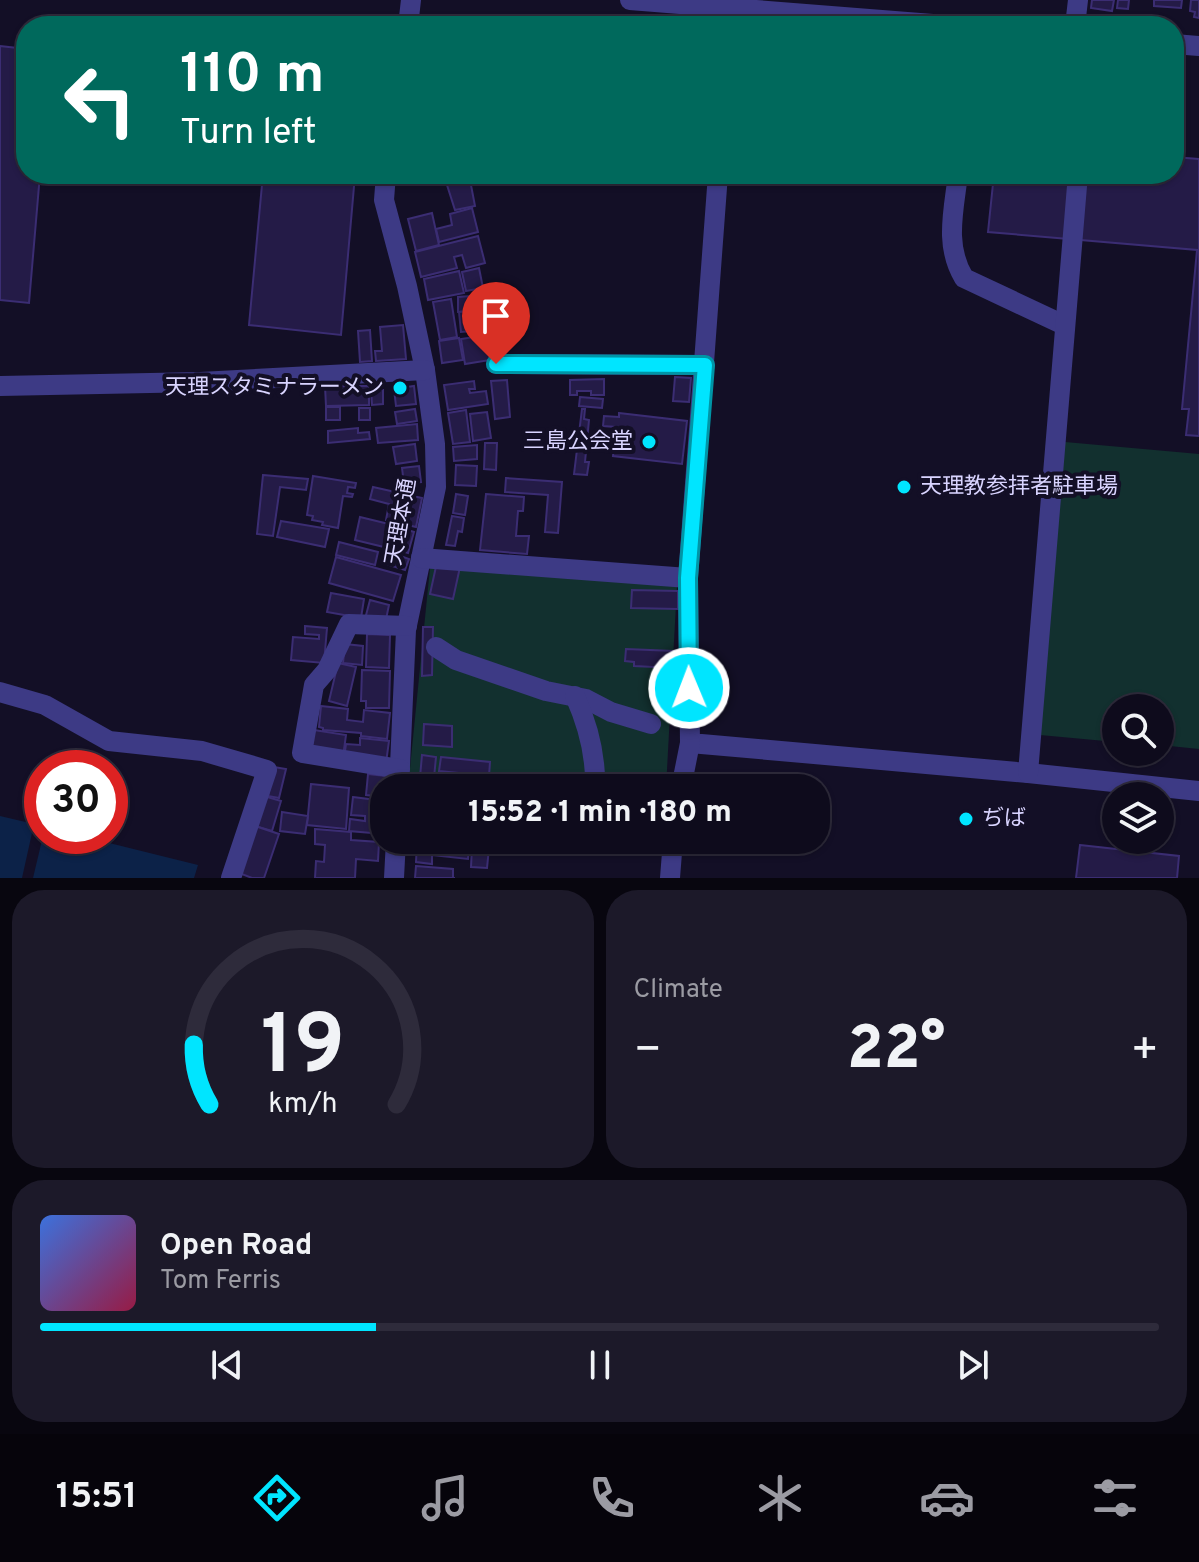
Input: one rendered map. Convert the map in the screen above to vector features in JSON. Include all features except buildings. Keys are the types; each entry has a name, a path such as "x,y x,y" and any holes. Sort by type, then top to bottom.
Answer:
{"street":[{"path":"630,0 787,6 872,16"},
{"name":"天理本通","path":"385,184 384,200 425,370 435,444 436,487 407,626 400,774"},
{"path":"684,774 690,743 688,578 717,184"},
{"path":"957,184 951,247 955,263 964,278 1064,325"},
{"path":"1028,773 1077,184"},
{"path":"496,364 705,365"},
{"path":"0,386 200,382 425,370"},
{"path":"421,558 688,578"},
{"path":"381,774 302,753 314,685 327,670 349,624 407,626"},
{"path":"436,647 456,660 546,691 586,699 611,712 651,724"},
{"path":"0,692 45,705 109,741 202,751 267,770 231,878"},
{"path":"575,696 584,717 596,774"},
{"path":"690,743 1199,791"},
{"path":"394,878 395,854"},
{"path":"670,878 672,854"}],"green space":[{"path":"1065,442 1199,454 1199,749 1174,746 1174,694 1102,694 1102,741 1040,735"},
{"path":"430,568 677,586 667,774 409,774"}],"water":[{"path":"0,816 24,822 24,854 27,854 22,878 0,878"},
{"path":"128,848 198,865 194,878 33,878 39,854 128,854"}],"place":[{"name":"天理スタミナラーメン","path":"400,388"},
{"name":"三島公会堂","path":"649,442"},
{"name":"天理教参拝者駐車場","path":"904,487"},
{"name":"ぢば","path":"966,819"}],"route":[{"path":"496,364 705,365 688,578 689,688"}]}
